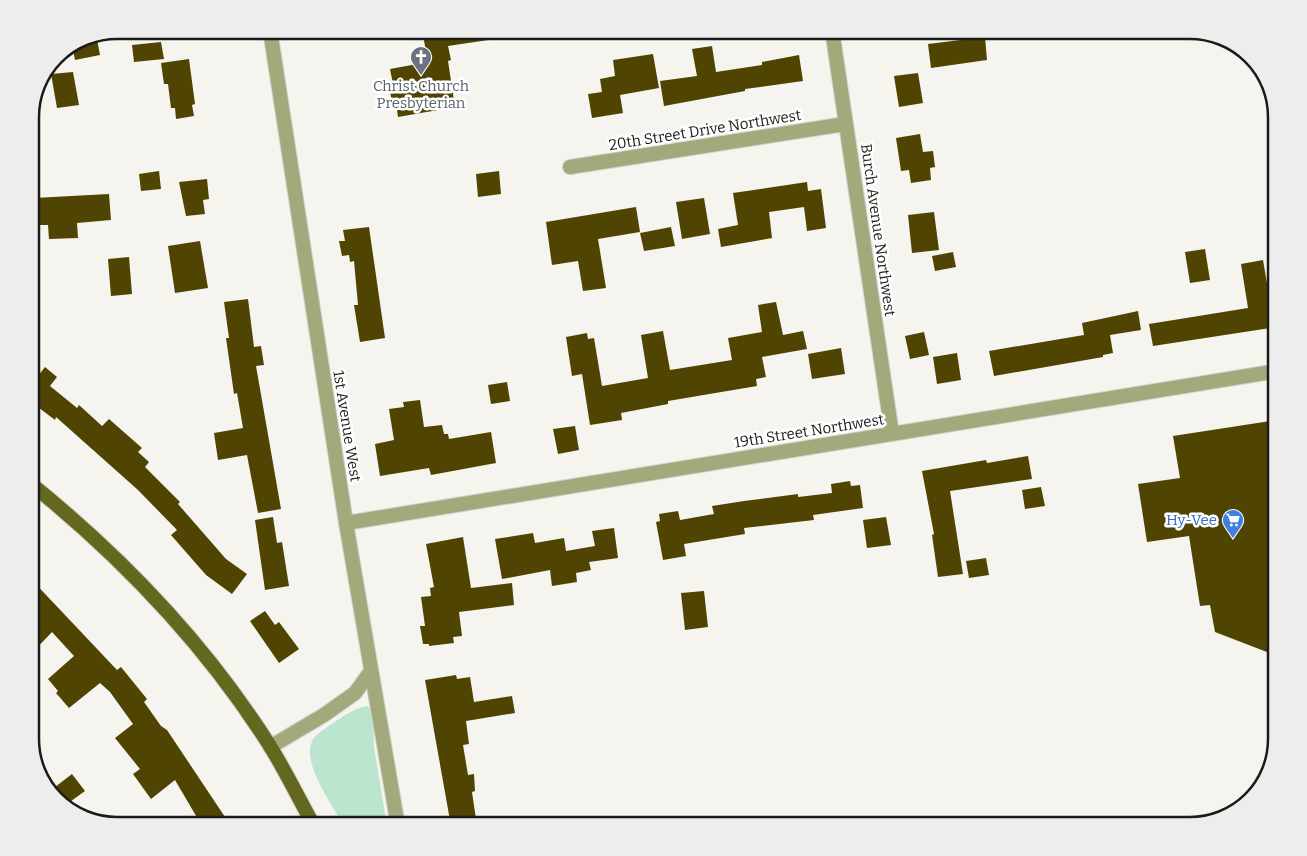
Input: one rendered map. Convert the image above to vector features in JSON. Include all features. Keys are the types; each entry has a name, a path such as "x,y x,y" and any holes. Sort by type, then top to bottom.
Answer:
{"main road":[{"path":"39,491 107,548 158,602 209,662 270,747 309,817"}],"street":[{"name":"1st Avenue West","path":"271,39 346,523 396,817"},
{"name":"Burch Avenue Northwest","path":"833,39 892,434"},
{"name":"20th Street Drive Northwest","path":"570,168 845,124"},
{"name":"19th Street Northwest","path":"346,523 1268,372"},
{"path":"270,747 324,715 355,693 371,671"}],"green space":[{"path":"367,706 373,712 374,747 386,817 339,817 315,775 312,764 310,753 312,740 333,723 353,710"}],"building":[{"name":"Christ Church Presbyterian","path":"424,39 495,39 448,46 451,60 448,61 455,107 398,117 396,103 392,103 389,85 393,84 390,69 428,62"},
{"path":"985,39 987,60 931,68 928,44"},
{"path":"97,41 100,55 75,60 74,52"},
{"path":"161,42 164,59 134,62 132,45"},
{"path":"712,46 716,72 762,65 762,62 799,55 803,81 745,89 745,91 664,106 660,81 697,76 692,49"},
{"path":"653,54 659,88 620,95 623,113 592,118 588,94 602,92 600,79 615,76 613,60"},
{"path":"189,59 195,104 192,105 194,116 176,119 175,108 171,108 168,84 164,84 161,63"},
{"path":"73,72 79,105 57,108 52,74"},
{"path":"918,73 923,103 899,107 894,76"},
{"path":"920,134 923,152 933,151 935,167 930,168 931,180 911,183 909,170 901,171 896,138"},
{"path":"159,171 161,189 141,191 139,174"},
{"path":"499,171 501,194 478,197 476,174"},
{"path":"207,179 209,199 203,200 205,214 186,216 179,182"},
{"path":"807,182 808,191 821,189 826,228 807,231 804,207 769,212 772,238 721,247 718,229 738,225 733,193"},
{"path":"109,194 111,220 77,223 78,238 49,239 48,225 39,225 39,198"},
{"path":"704,198 710,234 682,239 676,202"},
{"path":"636,207 640,232 598,239 606,288 583,291 578,261 552,265 546,222"},
{"path":"934,212 939,250 912,253 908,215"},
{"path":"369,227 385,338 360,342 354,305 358,305 354,261 350,262 349,255 342,256 339,241 345,241 343,230"},
{"path":"671,227 675,246 644,251 640,233"},
{"path":"200,241 208,288 175,293 168,246"},
{"path":"1205,249 1210,280 1190,283 1185,252"},
{"path":"953,252 956,267 935,271 932,256"},
{"path":"129,257 132,294 111,296 108,259"},
{"path":"1263,260 1268,289 1268,328 1153,346 1149,324 1248,308 1241,264"},
{"path":"248,299 254,347 261,346 264,365 256,366 281,509 258,513 247,455 218,460 214,433 243,428 237,393 234,394 226,338 229,338 224,302"},
{"path":"776,302 783,335 803,331 807,349 762,357 766,377 756,379 757,386 668,401 668,404 621,413 622,420 590,425 582,374 572,376 566,337 587,333 588,339 594,338 602,386 648,378 641,335 663,331 670,370 732,360 728,338 762,332 758,305"},
{"path":"1138,311 1141,330 1110,335 1113,353 1103,355 1103,357 994,376 989,351 1084,335 1082,323"},
{"path":"924,332 929,355 910,359 905,336"},
{"path":"841,348 845,374 812,379 808,354"},
{"path":"957,353 961,380 937,384 933,357"},
{"path":"45,367 57,377 50,386 77,408 79,405 102,426 109,419 142,448 138,452 149,462 145,467 180,502 178,504 226,559 247,574 232,594 206,575 171,535 177,530 138,490 56,417 55,420 39,408 39,375"},
{"path":"507,382 510,401 491,404 488,385"},
{"path":"420,400 424,427 442,425 444,434 448,434 449,439 491,432 496,463 431,475 429,468 380,476 375,444 394,440 389,409 404,407 403,402"},
{"name":"Hy-Vee","path":"1268,421 1268,653 1215,632 1210,605 1200,606 1189,536 1147,542 1138,484 1180,478 1173,436"},
{"path":"575,426 579,450 558,454 553,429"},
{"path":"1028,456 1032,479 950,491 963,574 938,577 932,535 934,534 922,471 986,460 987,463"},
{"path":"850,481 851,486 860,485 863,508 813,515 814,520 744,528 745,534 684,544 686,556 663,560 656,522 660,521 659,514 678,511 680,520 714,514 712,506 798,494 798,497 832,493 831,484"},
{"path":"1041,487 1045,506 1025,509 1022,490"},
{"path":"273,517 277,543 282,542 289,586 265,590 255,520"},
{"path":"886,517 891,545 867,548 863,520"},
{"path":"614,528 618,558 589,562 591,570 576,573 577,582 552,586 550,570 502,579 495,539 533,533 535,543 564,538 566,551 595,546 592,531"},
{"path":"463,537 471,588 512,583 514,605 459,612 462,636 453,637 454,643 429,646 429,644 423,644 420,626 425,626 421,597 431,596 430,588 434,587 426,544"},
{"path":"986,558 989,575 969,578 966,561"},
{"path":"39,588 117,670 121,667 147,699 144,702 161,726 167,730 225,817 197,817 175,780 151,799 133,774 140,769 115,738 133,724 110,692 100,683 69,708 56,693 58,691 48,679 74,656 52,632 39,646"},
{"path":"704,591 708,627 685,630 681,593"},
{"path":"265,611 275,625 279,622 299,649 279,663 250,621"},
{"path":"456,675 457,679 470,677 474,702 512,696 515,713 466,721 469,744 463,745 468,775 474,774 475,791 472,792 476,817 449,817 425,680"},
{"path":"72,774 85,791 70,802 55,787"}],"place":[{"name":"Christ Church Presbyterian","path":"421,76"},
{"name":"Hy-Vee","path":"1233,539"}]}
